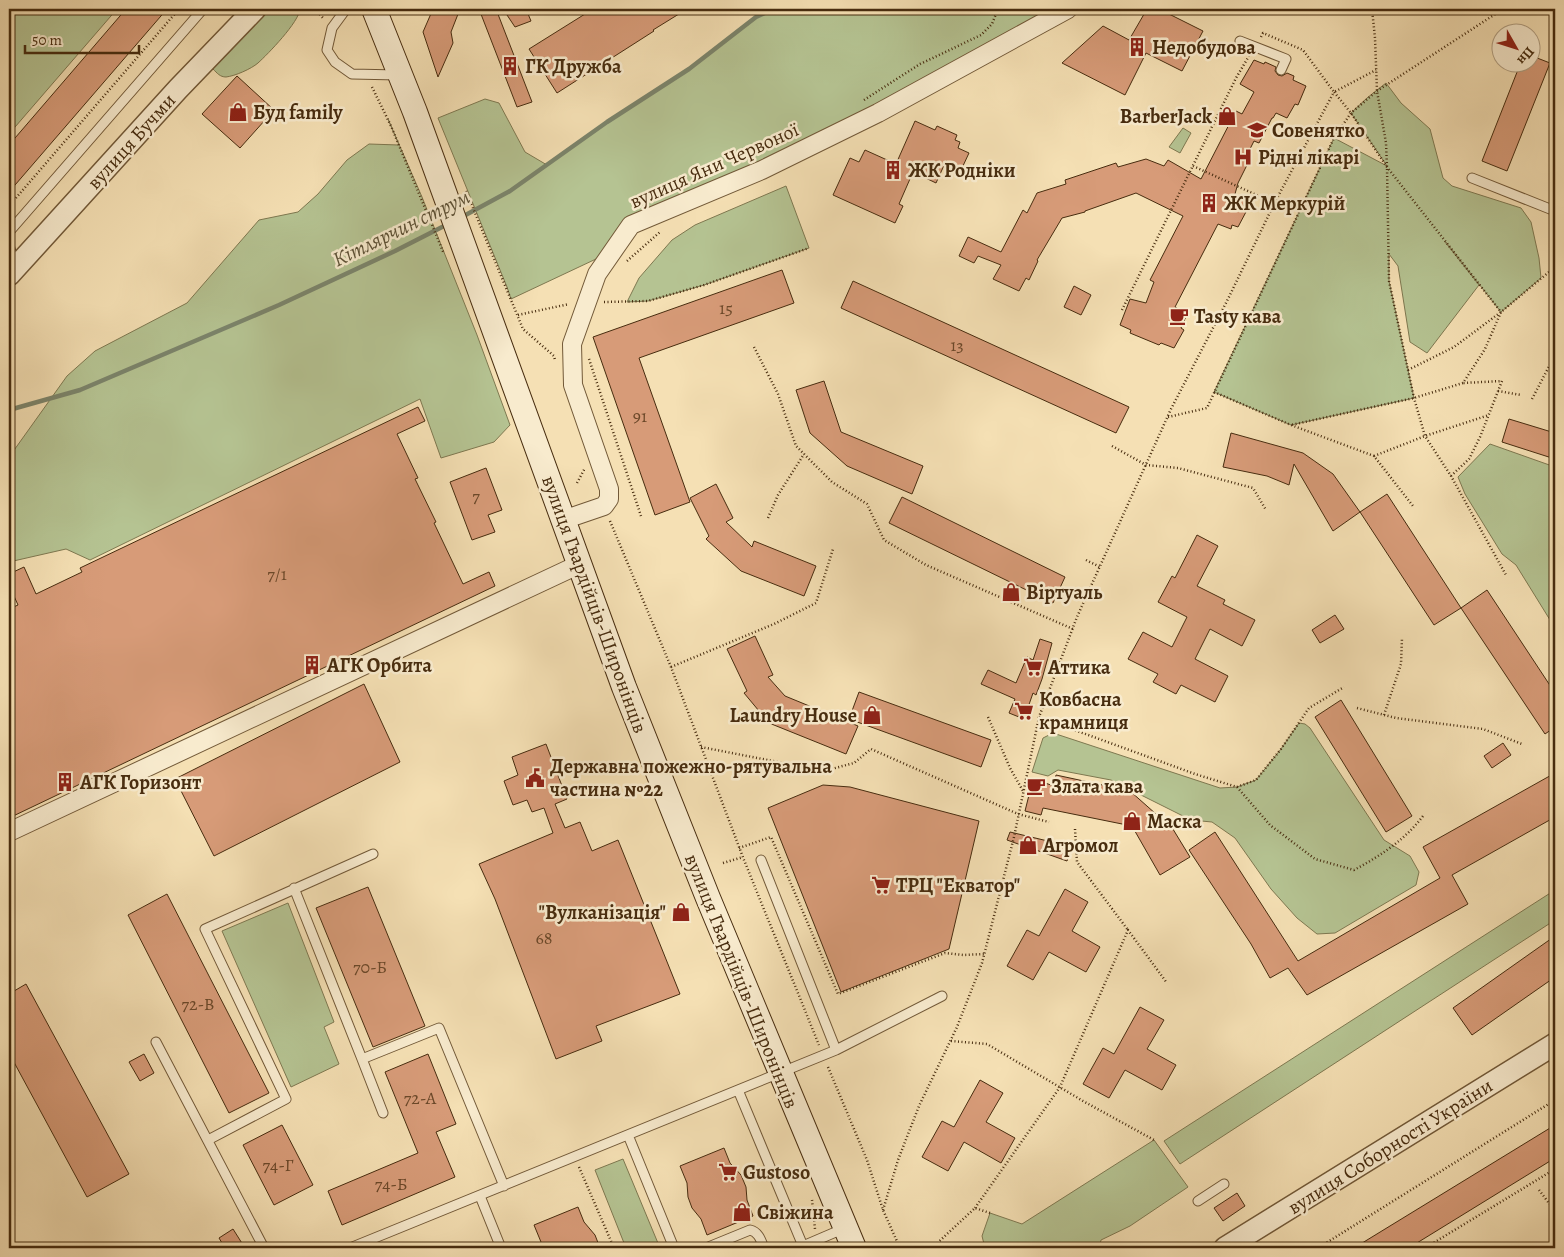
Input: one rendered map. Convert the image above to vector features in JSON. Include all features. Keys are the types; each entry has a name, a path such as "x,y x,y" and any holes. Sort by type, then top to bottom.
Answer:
{"main road":[{"name":"вулиця Гвардійців-Широнінців","path":"374,9 415,112 624,687 708,898 850,1238"}],"street":[{"name":"вулиця Бучми","path":"12,271 178,89 255,9"},
{"name":"вулиця Яни Червоної","path":"604,506 609,499 609,489 573,385 572,344 597,274 630,226 762,170 878,113 1068,9"},
{"path":"563,520 604,506"},
{"path":"9,832 580,564"},
{"name":"вулиця Соборності України","path":"1225,1248 1555,1044"}],"lane":[{"path":"9,232 203,9"},
{"path":"346,9 332,28 327,50 335,62 352,74 400,75"},
{"path":"1240,41 1286,59 1282,70"},
{"path":"1472,178 1555,212"},
{"path":"9,244 12,271"},
{"path":"208,1140 286,1099 205,929 373,854"},
{"path":"761,860 836,1050"},
{"path":"294,888 383,1113"},
{"path":"350,1248 836,1050 942,996"},
{"path":"362,1059 439,1028 504,1186"},
{"path":"156,1042 264,1248"},
{"path":"738,1090 801,1247 850,1238"},
{"path":"628,1135 674,1248"},
{"path":"1198,1201 1224,1184"},
{"path":"480,1196 501,1248"},
{"path":"706,1248 750,1230 755,1231 764,1248"}],"path":[{"path":"9,206 179,9"},
{"path":"859,104 920,64 981,36 992,24 998,9"},
{"path":"1372,9 1376,91 1386,144 1389,281 1414,398 1425,436 1451,476 1506,574"},
{"path":"1168,417 1207,408 1334,138 1351,113 1376,91 1503,9"},
{"path":"1122,310 1236,78 1263,33 1303,50 1351,113 1387,167 1502,312"},
{"path":"883,1210 898,1160 919,1106 951,1041 985,954 1039,717 1072,629 1168,417 1274,203 1334,92 1376,70"},
{"path":"366,74 391,126 448,261"},
{"path":"1194,166 1274,203"},
{"path":"465,189 523,329 554,356 556,364"},
{"path":"620,267 660,232"},
{"path":"518,315 587,300 627,302 648,300 704,285 809,248"},
{"path":"1408,370 1454,347 1502,312 1555,266"},
{"path":"1555,295 1551,306 1555,314"},
{"path":"1463,383 1485,349 1502,312"},
{"path":"754,347 778,394 796,446 832,482 867,504 884,540 926,565 1072,629"},
{"path":"586,351 641,516"},
{"path":"1532,399 1555,355"},
{"path":"1291,425 1414,398 1463,383 1502,381 1468,459 1451,476"},
{"path":"1498,391 1520,395"},
{"path":"1214,392 1291,425 1374,456 1413,506"},
{"path":"1374,456 1489,414"},
{"path":"1112,446 1146,465 1178,468 1253,488 1266,510"},
{"path":"768,518 778,495 804,454"},
{"path":"577,483 585,468"},
{"path":"604,506 671,667 739,848 822,1055 867,1160 883,1210 900,1248"},
{"path":"671,667 774,624 816,603 834,549"},
{"path":"1086,560 1100,567"},
{"path":"1384,715 1401,664 1402,638"},
{"path":"1237,787 1256,780 1281,749 1309,708 1344,687"},
{"path":"1357,708 1396,718 1483,729 1522,744"},
{"path":"1039,717 1195,774 1237,787 1270,825 1315,859 1354,870 1374,860 1411,832 1422,816"},
{"path":"988,718 1023,792"},
{"path":"701,747 824,771 854,763 871,750 1018,814 1048,822"},
{"path":"1075,829 1077,862 1167,983"},
{"path":"739,848 771,837 838,994 945,953 963,956 985,954"},
{"path":"723,863 743,857"},
{"path":"932,1248 975,1208 1060,1087 1128,930"},
{"path":"951,1041 988,1044 1154,1140"},
{"path":"1318,1248 1555,1100"},
{"path":"574,1157 614,1248"},
{"path":"1425,1248 1555,1169"},
{"path":"1539,1190 1555,1211"},
{"path":"975,1208 990,1213"}],"green space":[{"path":"9,9 117,9 9,134"},
{"path":"270,9 300,9 289,29 258,63 247,70 226,77 213,69"},
{"path":"775,9 1068,9 981,56 631,225 613,251 511,299 438,118 485,99 499,103 525,152 547,165 607,122 689,70 757,17"},
{"path":"1386,83 1401,103 1430,129 1443,178 1452,186 1521,208 1531,222 1539,258 1541,278 1501,312 1445,242 1479,285 1427,353 1410,342 1398,266 1389,254 1389,281 1414,398 1291,425 1214,392 1334,138 1387,166 1351,113"},
{"path":"388,119 422,197 477,335 510,425 494,442 441,458 420,399 90,560 66,549 9,562 9,455 67,376 95,351 187,303 259,220 298,212 318,194 347,160 369,144 399,145"},
{"path":"1183,128 1191,133 1180,153 1169,147"},
{"path":"786,186 809,248 704,285 648,301 627,302 639,278 672,240 695,225"},
{"path":"1490,444 1555,467 1555,628 1516,565 1502,554 1465,494 1458,477"},
{"path":"1299,723 1305,724 1310,728 1384,840 1410,856 1419,872 1416,885 1335,933 1317,934 1297,918 1271,889 1235,838 1212,822 1191,820 1111,780 1058,770 1048,776 1032,772 1043,738 1053,733 1220,788 1237,787 1256,780"},
{"path":"1555,890 1555,920 1180,1164 1164,1141"},
{"path":"288,903 334,1022 324,1027 339,1064 291,1087 222,931"},
{"path":"1154,1140 1188,1187 1130,1226 1101,1240 1099,1248 985,1248 982,1236 990,1213 1022,1224"},
{"path":"623,1159 660,1248 626,1248 595,1170"}],"building":[{"path":"126,9 167,9 9,192 9,145"},
{"path":"433,9 460,9 451,32 453,43 438,77 423,32"},
{"name":"ГК Дружба","path":"479,9 496,9 532,102 517,107"},
{"path":"503,9 526,9 531,21 515,27"},
{"path":"593,9 687,9 557,93 529,49"},
{"name":"Недобудова","path":"1147,9 1159,9 1203,31 1182,71 1146,53 1125,95 1062,63 1103,26 1129,40"},
{"name":"ЖК Меркурій","path":"1254,60 1276,67 1275,71 1278,75 1282,76 1287,73 1294,76 1293,80 1306,86 1298,105 1295,104 1287,118 1276,113 1259,143 1254,141 1244,161 1248,163 1235,194 1245,200 1243,207 1247,210 1238,227 1232,225 1231,229 1218,224 1175,307 1187,314 1181,328 1184,330 1174,348 1161,343 1159,345 1130,333 1131,330 1120,325 1130,299 1146,303 1154,282 1150,280 1183,216 1136,193 1085,212 1062,218 1037,260 1029,280 1026,278 1019,291 993,279 1001,265 978,256 974,263 959,256 968,237 1001,252 1023,210 1027,213 1037,193 1066,184 1065,180 1116,163 1118,167 1146,159 1164,166 1168,160 1201,179 1236,111 1242,114 1254,92 1240,84"},
{"path":"1542,60 1550,63 1507,171 1482,161 1517,72 1542,72"},
{"name":"Буд family","path":"237,76 274,110 240,148 202,114"},
{"name":"ЖК Родніки","path":"915,121 935,130 937,126 957,135 955,140 960,142 958,148 969,153 962,168 946,161 936,183 913,172 899,204 903,206 895,223 833,195 850,158 859,162 865,150 896,164"},
{"path":"782,270 794,303 639,358 690,502 655,515 593,337"},
{"path":"853,281 1129,407 1116,433 841,308"},
{"path":"1074,286 1091,295 1081,315 1064,307"},
{"path":"824,381 841,432 923,466 912,494 847,466 810,433 796,390"},
{"path":"418,407 425,421 397,434 418,478 415,479 463,584 489,572 495,586 9,818 9,609 18,605 9,585 9,574 24,567 36,594 82,572 80,568"},
{"path":"1509,419 1555,433 1555,459 1502,442"},
{"path":"1231,433 1303,453 1333,474 1360,512 1333,531 1294,464 1289,485 1267,476 1223,467"},
{"path":"486,468 502,510 488,515 495,532 472,540 450,482"},
{"path":"716,484 733,518 726,522 752,547 754,541 816,566 804,596 741,571 706,539 709,536 690,498"},
{"path":"1387,494 1461,608 1434,625 1360,512"},
{"path":"902,497 1065,577 1053,603 889,523"},
{"path":"1197,535 1218,546 1197,586 1225,600 1223,604 1255,620 1242,646 1210,629 1195,659 1228,676 1215,702 1181,685 1176,694 1153,682 1158,674 1128,659 1143,632 1172,647 1187,617 1158,602 1172,576 1175,578"},
{"path":"1487,590 1555,693 1555,727 1545,734 1461,608"},
{"path":"1335,615 1344,629 1320,643 1312,630"},
{"path":"755,636 773,675 768,677 785,696 858,726 846,754 769,723 744,693 747,691 727,649"},
{"path":"1040,639 1052,643 1042,679 1036,695 1033,693 1024,719 1009,713 1015,699 981,684 988,670 1016,683 1027,657 1033,660"},
{"path":"364,684 400,762 214,856 175,779"},
{"path":"859,692 991,740 981,767 849,719"},
{"path":"1341,700 1412,816 1386,832 1315,717"},
{"path":"1503,743 1511,755 1492,768 1484,756"},
{"path":"546,744 567,799 555,804 565,828 580,822 592,851 618,840 680,994 596,1026 602,1041 556,1059 495,899 479,864 553,833 544,808 532,812 527,800 513,805 504,781 518,775 512,757"},
{"path":"1555,773 1555,817 1452,875 1468,904 1307,995 1288,968 1270,978 1251,944 1189,850 1215,832 1298,961 1440,878 1423,847"},
{"path":"1056,775 1130,791 1165,822 1168,821 1190,857 1160,875 1132,826 1043,808 1041,815 1025,811 1033,779 1054,786"},
{"name":"ТРЦ \"Екватор\"","path":"823,785 850,787 979,821 949,949 841,992 768,808"},
{"path":"1010,832 1072,847 1067,861 1033,849 1032,855 1019,853 1021,845 1007,840"},
{"path":"368,887 425,1026 373,1047 316,908"},
{"path":"1065,889 1088,902 1072,931 1100,947 1086,972 1049,952 1033,980 1007,966 1027,930 1039,936"},
{"path":"167,894 269,1093 229,1113 128,915"},
{"path":"1555,936 1555,977 1472,1035 1453,1008"},
{"path":"26,984 129,1174 87,1197 9,1053 9,994"},
{"path":"1140,1007 1164,1020 1147,1049 1176,1065 1162,1090 1125,1070 1109,1098 1083,1084 1103,1048 1114,1054"},
{"path":"144,1054 154,1073 140,1081 129,1062"},
{"path":"428,1054 456,1124 436,1132 455,1177 342,1225 328,1191 418,1153 385,1072"},
{"path":"980,1080 1003,1093 986,1122 1015,1138 1001,1163 964,1142 948,1171 922,1157 942,1121 954,1127"},
{"path":"282,1125 313,1185 274,1205 243,1145"},
{"path":"1555,1125 1555,1158 1412,1246 1408,1248 1354,1248"},
{"path":"724,1148 730,1163 741,1175 753,1216 707,1235 701,1219 692,1208 688,1197 687,1183 680,1166"},
{"path":"1237,1193 1245,1206 1223,1221 1214,1208"},
{"path":"578,1207 584,1222 595,1235 600,1248 541,1248 541,1242 534,1225"},
{"path":"233,1229 245,1248 225,1248 219,1238"}],"waterway":[{"name":"Кітлярчин струм","path":"460,218 510,191 607,122 689,69 756,17 773,9"},
{"name":"Кітлярчин струм","path":"9,410 80,390 279,305 448,224"}],"place":[{"name":"Недобудова","path":"1137,47"},
{"name":"ГК Дружба","path":"510,66"},
{"name":"Буд family","path":"238,112"},
{"name":"BarberJack","path":"1227,116"},
{"name":"Совенятко","path":"1257,130"},
{"name":"Рідні лікарі","path":"1243,157"},
{"name":"ЖК Родніки","path":"893,170"},
{"name":"ЖК Меркурій","path":"1209,203"},
{"name":"Tasty кава","path":"1179,316"},
{"name":"Віртуаль","path":"1011,592"},
{"name":"АГК Орбита","path":"312,665"},
{"name":"Аттика","path":"1033,667"},
{"name":"Ковбасна крамниця","path":"1024,711"},
{"name":"Laundry House","path":"872,715"},
{"name":"Державна пожежно-рятувальна частина №22","path":"535,778"},
{"name":"АГК Горизонт","path":"65,782"},
{"name":"Злата кава","path":"1036,786"},
{"name":"Маска","path":"1132,821"},
{"name":"Агромол","path":"1028,845"},
{"name":"ТРЦ \"Екватор\"","path":"881,885"},
{"name":"\"Вулканізація\"","path":"681,912"},
{"name":"Gustoso","path":"728,1172"},
{"name":"Свіжина","path":"742,1212"}]}
